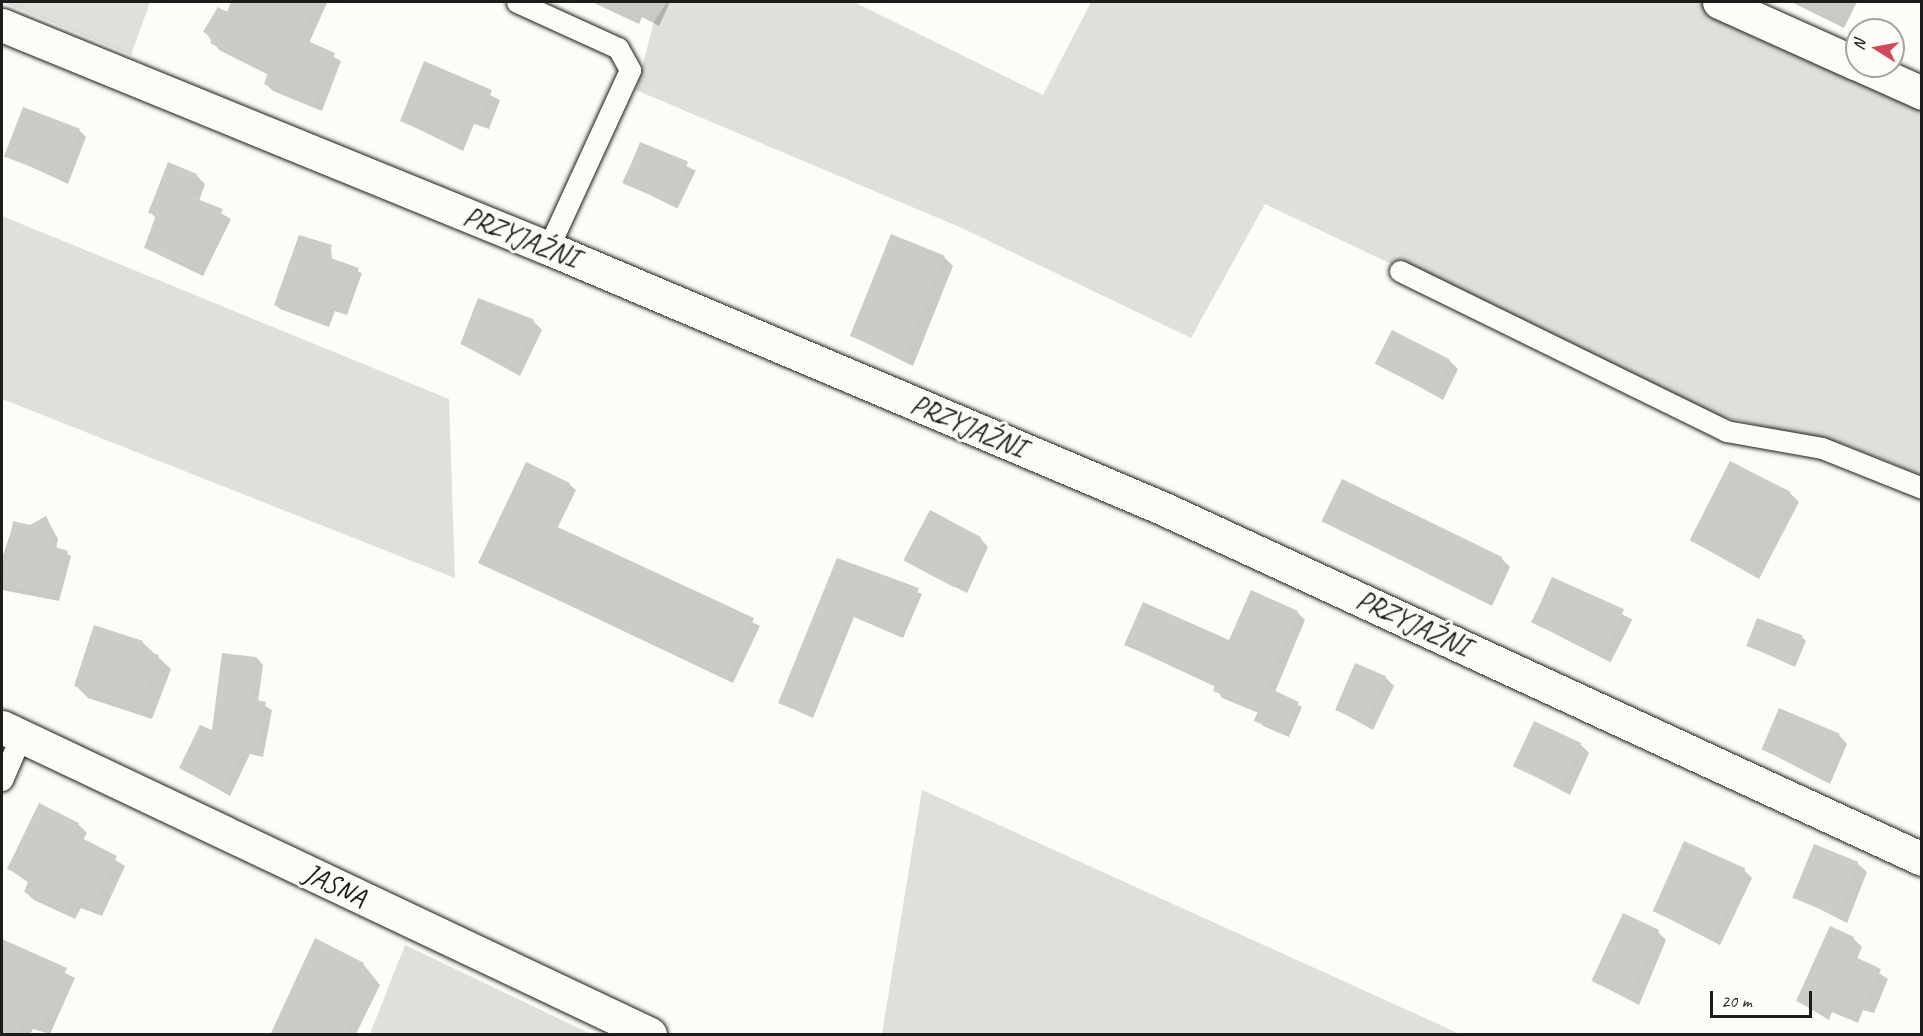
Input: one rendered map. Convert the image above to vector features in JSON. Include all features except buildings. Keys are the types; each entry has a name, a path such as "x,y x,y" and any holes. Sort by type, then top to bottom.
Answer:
{"street":[{"path":"1719,2 1845,59"},
{"name":"PRZYJAŹNI","path":"2,25 548,248 1162,508 1922,859"},
{"path":"1889,78 1922,93"},
{"name":"JASNA","path":"11,732 650,1035"}],"lane":[{"path":"517,2 618,48 630,70 548,248"},
{"path":"1400,271 1726,431 1822,448 1922,488"},
{"name":"JASNA","path":"2,780 11,732"}],"shaded area":[{"path":"2,2 150,2 131,55"},
{"path":"667,2 854,2 1043,95 1091,2 1718,2 1785,43 1845,73 1845,78 1856,78 1921,110 1921,475 1843,444 1705,413 1265,204 1191,338 964,229 636,90 654,22"},
{"path":"2,216 449,399 455,578 2,399"},
{"path":"922,790 1460,1034 882,1034"},
{"path":"405,945 591,1034 370,1034"}]}
